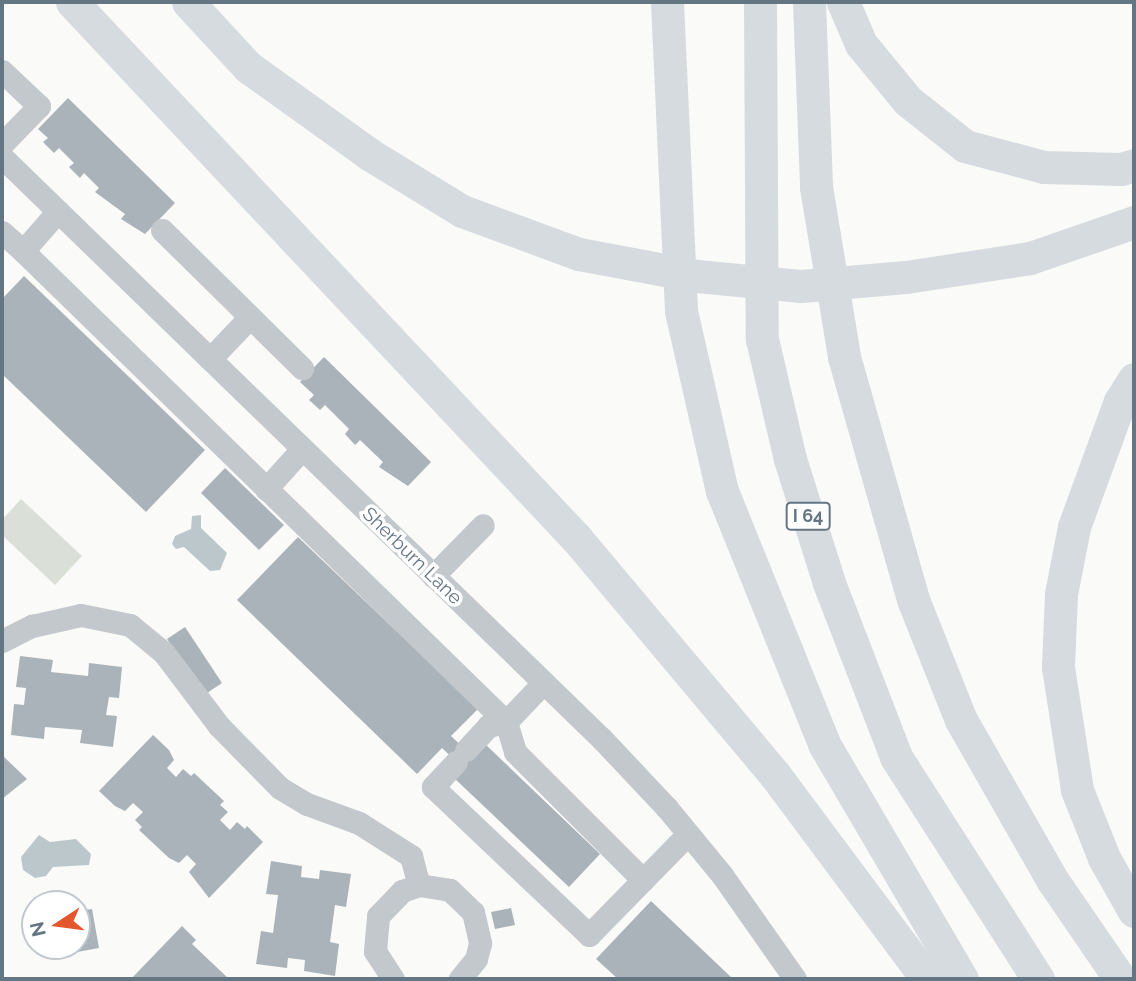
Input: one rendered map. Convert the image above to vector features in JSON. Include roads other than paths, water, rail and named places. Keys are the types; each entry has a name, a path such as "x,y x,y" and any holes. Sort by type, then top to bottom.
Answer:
{"highway":[{"path":"72,2 578,539 775,775 927,979"},
{"path":"188,2 248,67 369,154 462,211 579,254 697,276 800,286 906,277 1030,258 1134,222"},
{"path":"667,2 681,311 722,491 824,744 962,979"},
{"name":"I 64","path":"760,2 762,339 790,460 829,583 896,757 1038,979"},
{"path":"809,2 816,187 844,356 914,602 961,720 1054,881 1120,979"},
{"path":"843,2 861,44 908,101 965,146 1044,167 1121,169 1134,165"},
{"path":"1134,379 1120,401 1074,527 1062,594 1058,667 1077,790 1104,858 1134,911"}],"street":[{"path":"2,71 39,106 2,144"},
{"name":"Sherburn Lane","path":"2,157 543,683 688,834 795,979"},
{"path":"23,251 58,211"},
{"path":"162,230 302,368"},
{"path":"2,232 506,722 515,752 643,880"},
{"path":"210,359 250,317"},
{"path":"266,489 302,449"},
{"path":"433,576 483,525"},
{"path":"2,641 32,626 81,615 130,625 164,653 219,726 280,788 307,804 359,823 411,856 419,885"},
{"path":"543,683 506,722 488,726 433,787 589,935 688,834"},
{"path":"381,975 375,951 378,916 395,896 419,885 450,890 473,912 480,943 468,977"}]}
